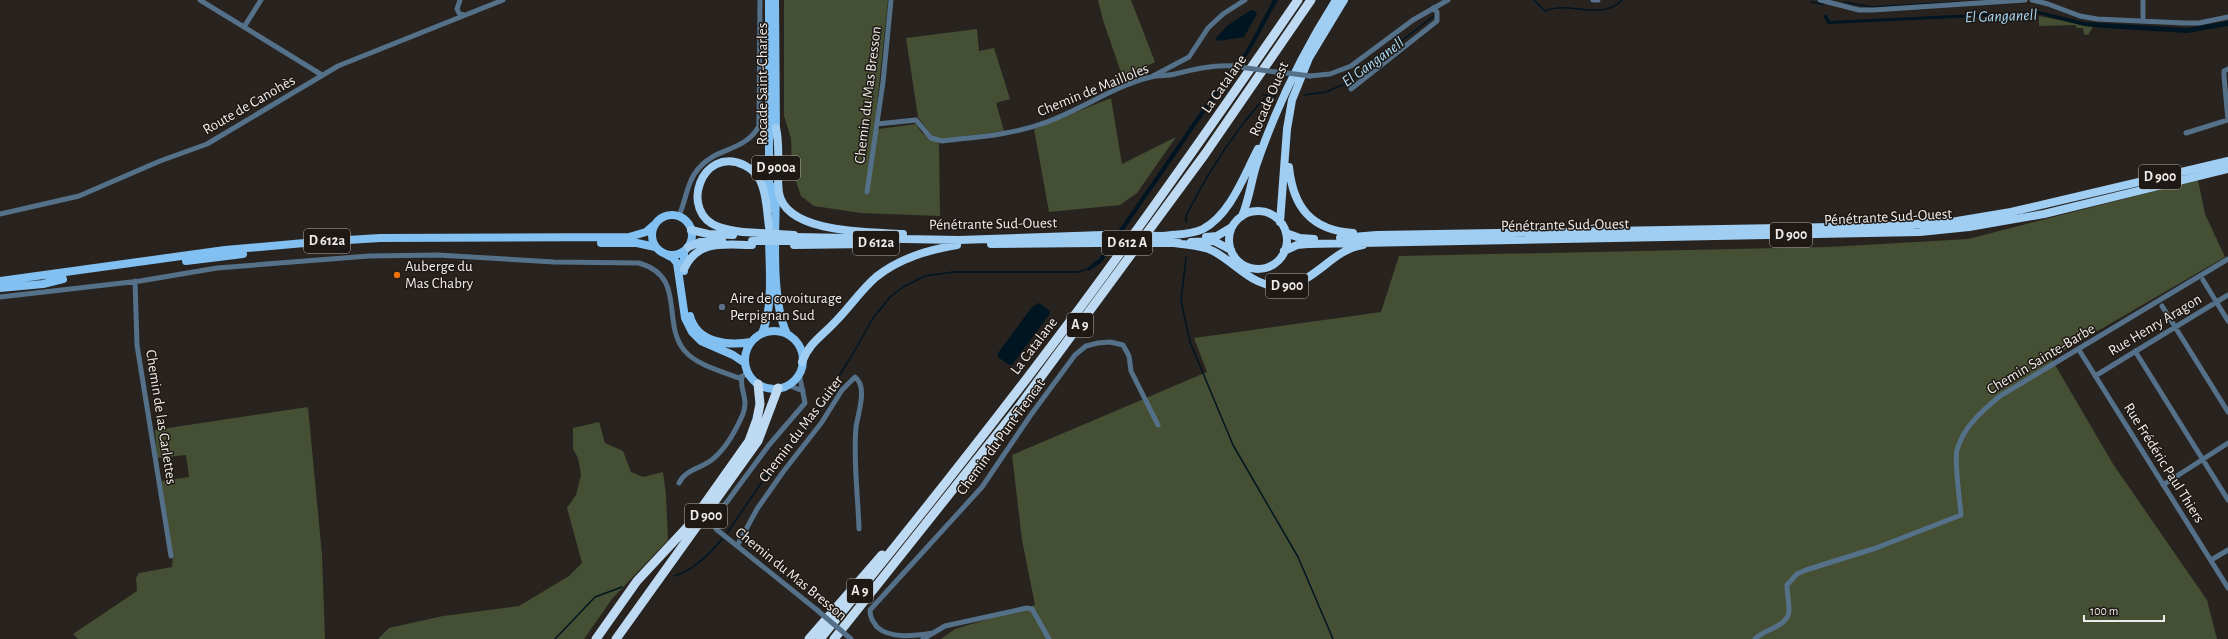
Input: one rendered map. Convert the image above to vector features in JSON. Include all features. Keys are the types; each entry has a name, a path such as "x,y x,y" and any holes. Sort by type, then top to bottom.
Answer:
{"highway":[{"name":"La Catalane","path":"820,639 899,542 1069,323 1197,147 1298,0"},
{"name":"La Catalane","path":"834,639 1021,404 1201,160 1311,0"},
{"name":"Rocade Ouest","path":"1232,227 1242,216 1256,166 1303,54 1336,0"},
{"name":"Rocade Ouest","path":"1280,222 1290,112 1298,84 1309,58 1344,0"},
{"path":"1164,236 1198,230 1221,215 1279,109"},
{"name":"D 900a","path":"776,128 780,144 779,193 782,202 795,215 818,225 857,232 944,236 958,243"},
{"path":"1286,145 1294,195 1309,217 1320,225 1334,231 1376,235"},
{"path":"2214,164 2228,158"},
{"path":"769,227 765,195 757,176 749,167 729,161 712,166 701,180 697,191 698,203 702,213 709,221 718,227 794,240"},
{"name":"D 900","path":"1376,235 1888,226 1972,218 2012,212 2214,164 2228,162"},
{"name":"Pénétrante Sud-Ouest","path":"1284,251 1297,245 1308,244 1399,241 1920,232 2044,214 2201,176 2228,171"},
{"path":"1232,227 1229,238 1231,250 1238,260 1254,268 1272,265 1284,251 1286,233 1280,222 1272,215 1262,211 1252,212 1242,216"},
{"name":"Pénétrante Sud-Ouest","path":"794,240 811,238 958,243 1103,235 1210,237 1224,234 1232,227"},
{"name":"D 612a","path":"691,230 752,241"},
{"path":"1286,233 1300,238 1312,239 1376,235"},
{"name":"Pénétrante Sud-Ouest","path":"794,240 891,244 1174,243 1214,241 1231,250"},
{"name":"D 612a","path":"686,250 709,241 794,240"},
{"path":"684,269 690,257 701,249 716,245 752,241"},
{"name":"Pénétrante Sud-Ouest","path":"1174,243 1211,250 1251,279 1263,284 1284,286 1307,279 1345,251 1354,248 1399,241"},
{"path":"802,362 806,352 814,341 832,326 876,277 898,263 919,253 958,243"},
{"name":"D 900","path":"597,639 637,582 691,523 749,441 757,419 760,404 758,384"},
{"name":"D 900","path":"617,638 748,457 758,441 778,388"},
{"path":"809,639 885,551 899,542"}],"main road":[{"name":"Rocade Saint-Charles","path":"762,333 767,323 769,306 771,93 769,0"},
{"name":"Rocade Saint-Charles","path":"775,0 777,288 778,312 787,334"},
{"path":"745,363 733,355 701,341 692,332 685,318 677,263 673,258 655,247 651,236 657,220 668,215 679,216 689,224 692,239 686,250 684,269 690,319 699,332 722,343 734,345 750,342 762,333 779,331 787,334 799,345 802,362 799,373 788,385 778,388 765,387 758,384 745,375 746,352 750,342"},
{"name":"D 612a","path":"0,280 272,245 380,238 629,237 646,232 654,225"},
{"name":"D 612a","path":"0,285 63,279 235,254 380,243 637,243 655,247"},
{"path":"667,255 679,254 686,250"},
{"path":"0,288 44,284 63,279"}],"street":[{"path":"200,0 322,76"},
{"path":"244,27 261,0"},
{"path":"460,0 457,8 459,13 464,15"},
{"name":"Route de Canohès","path":"0,214 79,196 160,160 207,144 322,76 358,57 503,0"},
{"path":"679,216 690,184 698,168 708,160 746,142 759,126 760,0"},
{"name":"Chemin du Mas Bresson","path":"867,192 877,124 891,0"},
{"path":"1151,77 1189,57 1208,28 1223,14 1245,0"},
{"name":"Chemin de Mailloles","path":"877,124 916,120 931,138 942,141 1013,131 1041,124 1069,114 1126,86 1151,77 1172,75 1208,66 1232,66 1310,76 1330,74 1351,66 1413,20 1448,0"},
{"path":"1592,0 1598,0"},
{"path":"1820,0 1859,10 1951,5 1962,2 2025,0"},
{"path":"2032,0 2088,18 2199,23 2228,17"},
{"path":"2143,0 2143,21"},
{"path":"1351,89 1437,21 1437,12 1433,8"},
{"path":"2186,133 2228,120 2224,71 2228,69"},
{"path":"0,297 135,281 217,268 316,258 402,254 554,262 639,263 651,266 665,281 670,293 676,333 684,351 695,359 739,378 745,375 746,403 743,413 725,447 701,468 687,473 679,483"},
{"name":"Chemin Sainte-Barbe","path":"1755,639 1761,632 1783,623 1788,617 1787,585 1796,574 1876,548 1961,515 1956,451 1973,421 1983,409 2000,396 2079,350 2228,259"},
{"path":"2202,280 2228,321"},
{"name":"Chemin de las Carlettes","path":"135,281 137,345 171,556"},
{"name":"Rue Henry Aragon","path":"2096,376 2228,295"},
{"path":"2162,306 2228,412"},
{"name":"Chemin du Punt Trencat","path":"933,633 898,639 889,637 879,629 870,618 870,610 982,487 1030,416 1075,355 1086,346 1098,343 1110,342 1123,345 1129,356 1131,371 1158,424"},
{"name":"Rue Frédéric Paul Thiers","path":"2079,350 2228,588"},
{"path":"2135,351 2228,500"},
{"name":"Chemin du Mas Bresson","path":"799,373 805,403 800,411 769,445 715,518 716,529 851,639"},
{"name":"Chemin du Mas Guiter","path":"737,546 757,509 783,472 822,422 842,390 855,378 860,381 862,389 856,442 859,529"},
{"path":"788,385 802,391"},
{"path":"2163,485 2228,443"},
{"path":"2210,560 2228,550"},
{"path":"923,639 945,626 1027,608 1032,609 1049,639"}],"green space":[{"path":"784,0 888,0 875,124 879,129 916,124 922,133 939,143 940,216 861,213 814,206 801,196 792,169 791,138 784,116"},
{"path":"1098,0 1131,0 1155,62 1150,64 1125,84 1103,20"},
{"path":"2039,16 2093,27 2088,35 2084,34 2083,28 2076,28 2076,25 2039,26"},
{"path":"977,29 979,51 994,48 1010,99 996,103 1004,131 942,139 932,136 918,117 906,38"},
{"path":"1111,98 1122,164 1176,137 1137,193 1120,205 1049,212 1034,129"},
{"path":"2198,180 2205,214 2225,257 2051,358 2113,464 2207,600 2217,639 941,639 955,629 1035,605 1022,540 1012,455 1207,372 1194,338 1381,312 1399,256 1829,247 1968,239"},
{"path":"308,407 322,555 325,639 78,639 73,634 137,591 136,578 139,573 172,567 173,555 161,481 189,477 186,455 157,458 155,430"},
{"path":"599,422 605,443 623,451 631,472 643,477 663,472 666,495 668,540 612,599 584,639 378,639 389,628 443,616 519,606 569,576 582,563 567,508 576,495 581,475 578,458 573,449 573,428"}],"water":[{"path":"1273,0 1278,0 1245,60 1229,82 1219,92 1102,262 1089,271 1087,268 1099,259 1216,89 1234,69"},
{"path":"1251,10 1255,11 1257,14 1244,37 1218,41 1215,39 1228,25"},
{"path":"2039,11 2084,22 2187,28 2228,21 2228,26 2187,33 2084,26 2039,14 1828,24 1823,16 1826,14 1830,21"},
{"path":"1039,303 1050,311 1049,315 1012,365 1009,365 998,357 998,353 1032,307"}],"waterway":[{"name":"El Ganganell","path":"1534,0 1545,11 1555,8 1605,9 1614,6 1622,0"},
{"path":"1811,2 1824,4"},
{"path":"1844,2 1873,7 1959,2"},
{"name":"El Ganganell","path":"1304,95 1326,92 1347,83 1435,15"},
{"name":"El Ganganell","path":"1263,95 1276,96"},
{"path":"1186,222 1186,216 1224,151 1257,106 1270,95"},
{"path":"1186,257 1181,301 1190,342 1233,445 1298,557 1333,639"},
{"path":"727,533 777,460 811,420 851,357 873,318 890,297 903,287 925,276 953,272 1078,272 1088,269"},
{"path":"674,576 695,566 712,551 722,539"},
{"path":"555,639 595,597 622,587"}],"place":[{"name":"Auberge du Mas Chabry","path":"397,275"},
{"name":"Aire de covoiturage Perpignan Sud","path":"722,307"}]}
